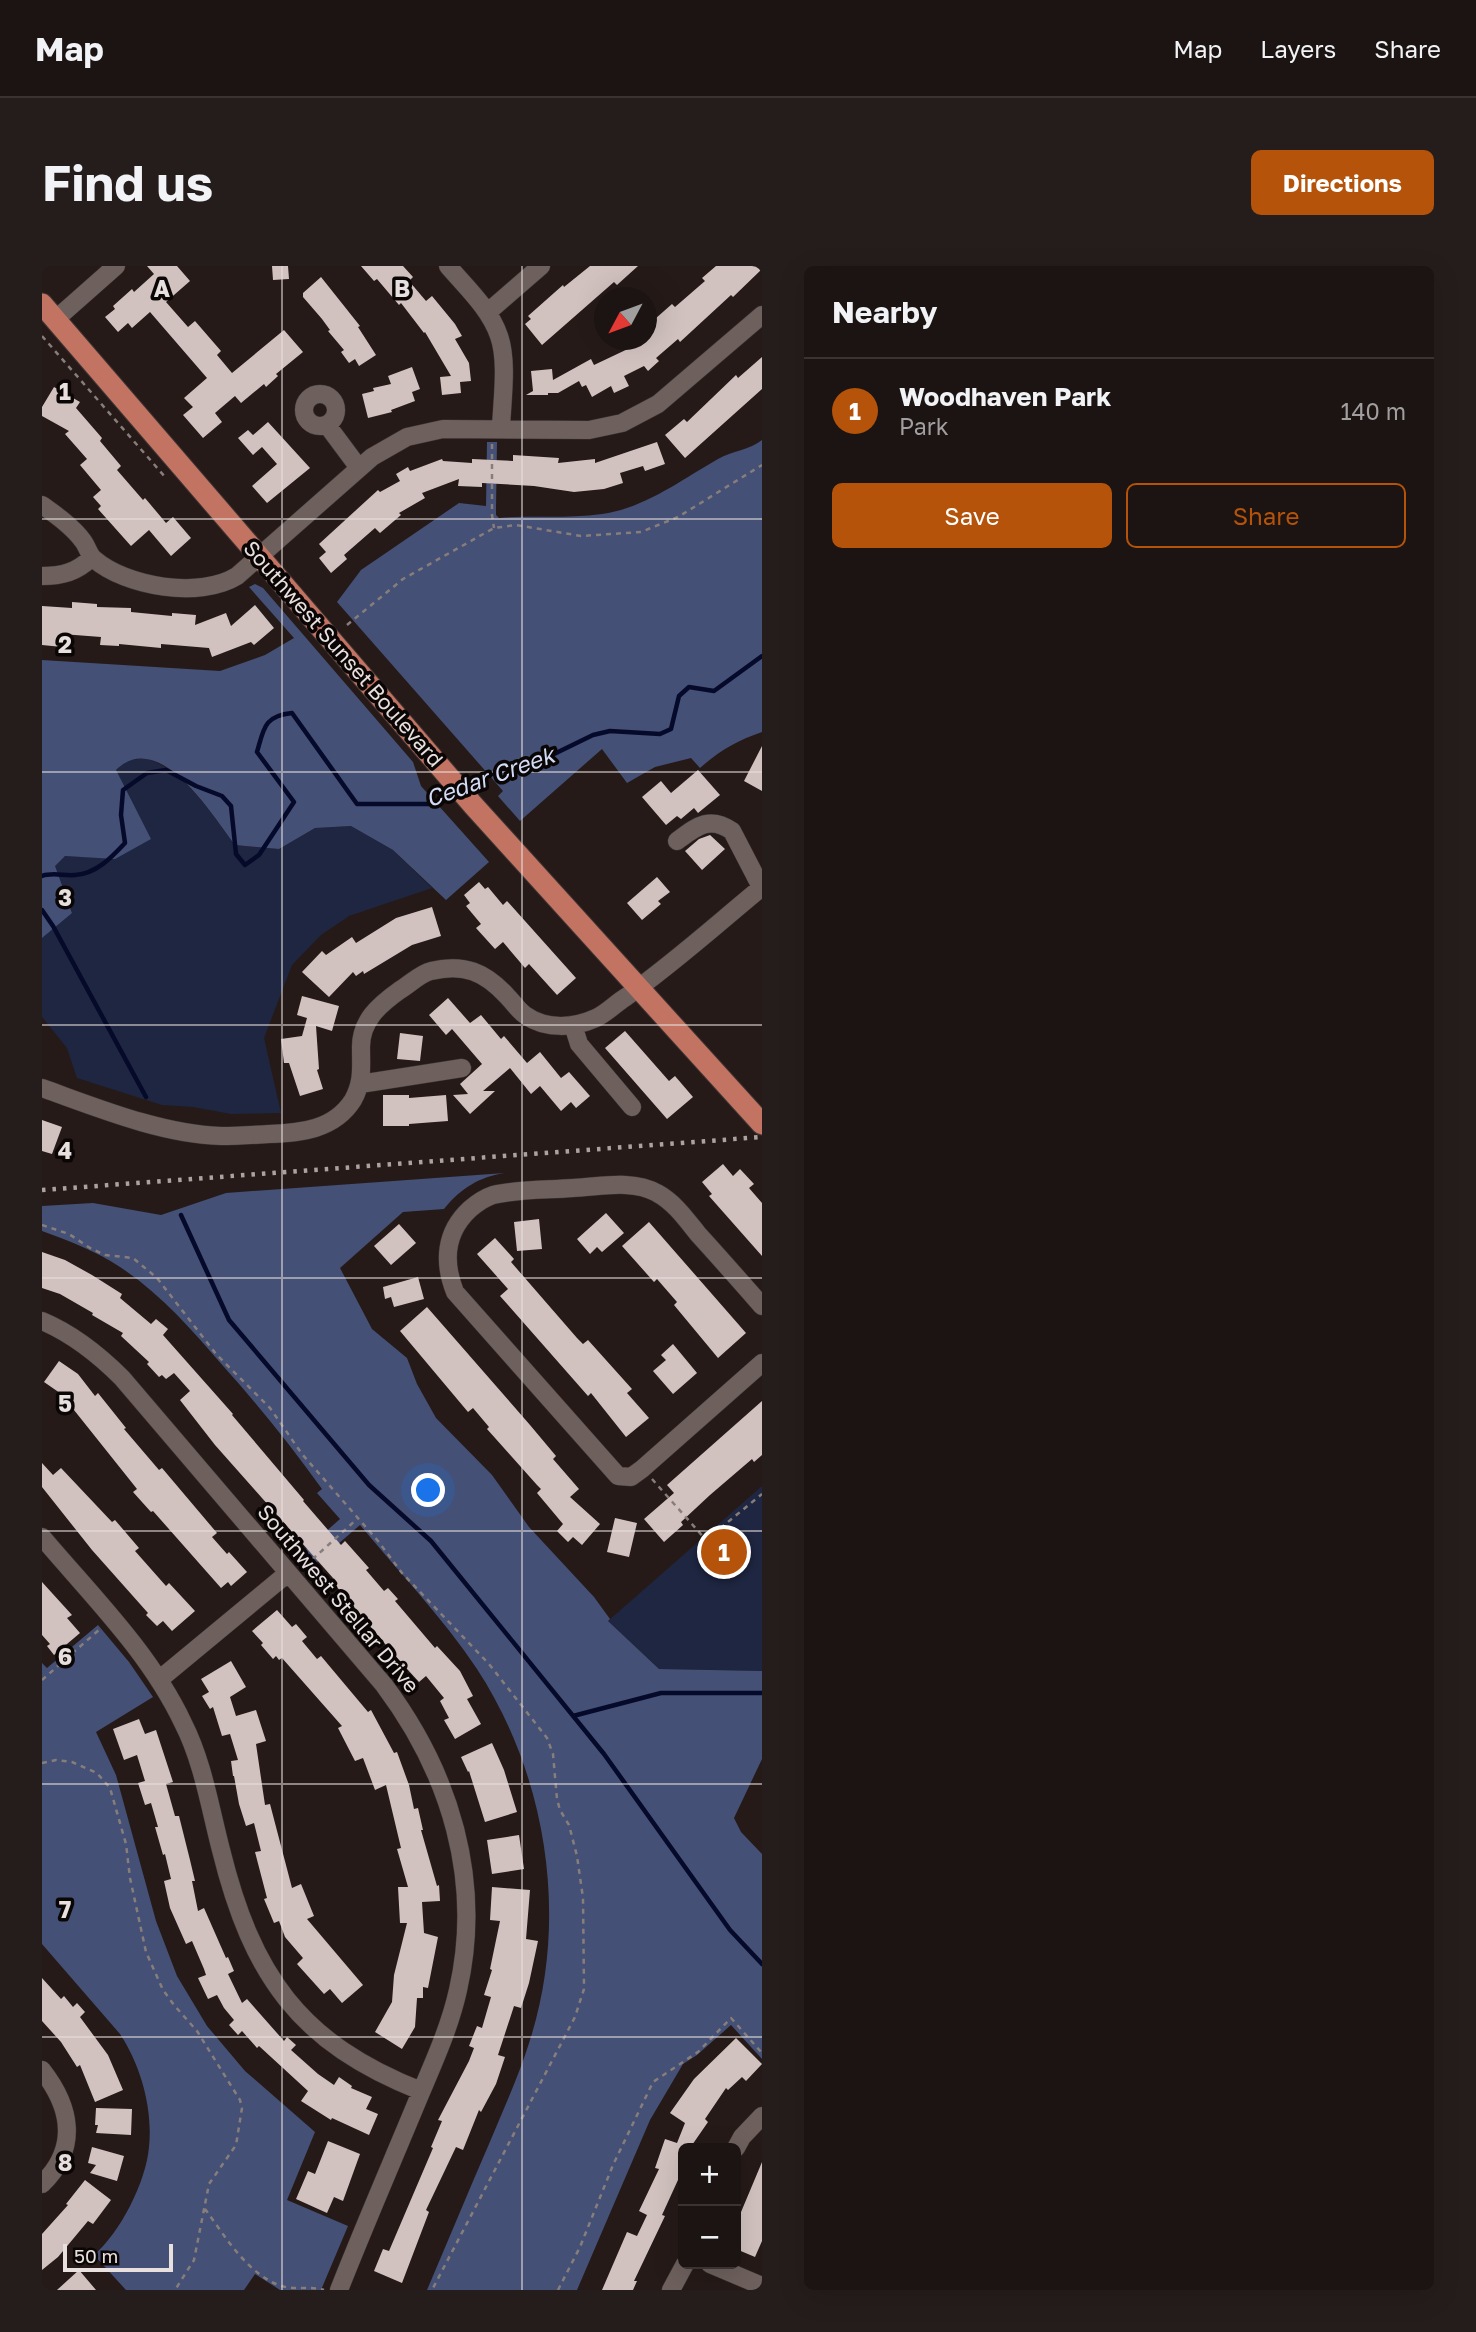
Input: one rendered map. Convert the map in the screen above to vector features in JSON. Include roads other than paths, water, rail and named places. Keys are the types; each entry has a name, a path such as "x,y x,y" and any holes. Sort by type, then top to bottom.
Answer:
{"main road":[{"name":"Southwest Sunset Boulevard","path":"47,320 260,557 440,768 762,1124"}],"street":[{"path":"47,320 116,266"},
{"path":"448,266 488,312 499,334 503,350 497,428"},
{"path":"488,312 541,266"},
{"path":"42,505 82,539 91,558 118,575 141,584 196,588 228,582 260,557 359,468 387,447 416,433 443,429 604,428 638,416 667,397 762,315"},
{"path":"327,425 359,468"},
{"path":"42,576 66,574 78,569 91,558"},
{"path":"42,1088 127,1118 162,1127 219,1136 315,1130 338,1116 352,1102 363,1071 363,1028 372,1013 429,971 454,967 476,971 494,982 525,1015 544,1024 564,1027 573,1025 599,1017 657,976 762,887 732,831 724,826 710,822 696,827 677,841"},
{"path":"573,1025 579,1044 632,1107"},
{"path":"360,1084 462,1069"},
{"path":"762,1306 670,1202 646,1187 622,1185 511,1192 491,1196 464,1214 449,1241 449,1277 455,1292 612,1471 623,1478 631,1477 642,1469 762,1363"},
{"name":"Southwest Stellar Drive","path":"42,1321 91,1350 122,1378 399,1706 428,1753 444,1790 459,1849 465,1901 463,1966 446,2032 345,2288"},
{"path":"42,1538 160,1679 191,1741 240,1916 268,1975 299,2014 329,2041 360,2062 421,2091"},
{"path":"160,1679 290,1575"},
{"path":"42,2070 54,2085 67,2115 67,2139 62,2159 42,2184"},
{"path":"739,2143 762,2116"},
{"path":"671,2290 682,2269"},
{"path":"721,2269 762,2286"}],"waterway":[{"name":"Cedar Creek","path":"466,785 513,765 552,755 593,735 610,731 660,734 671,729 679,696 689,687 714,691 762,656"},
{"name":"Cedar Creek","path":"42,876 83,874 109,859 125,843 121,815 123,790 147,773 166,770 222,796 231,806 236,854 245,865 259,855 294,802 257,752 261,736 270,720 292,713 357,804 430,804 452,792"},
{"path":"42,910 146,1097"},
{"path":"181,1215 229,1320 369,1485 431,1541 604,1754 730,1930 762,1964"},
{"path":"573,1716 661,1693 762,1693"}],"railway":[{"path":"42,1190 762,1137"}],"place":[{"name":"Woodhaven Park","path":"724,1552"}]}
